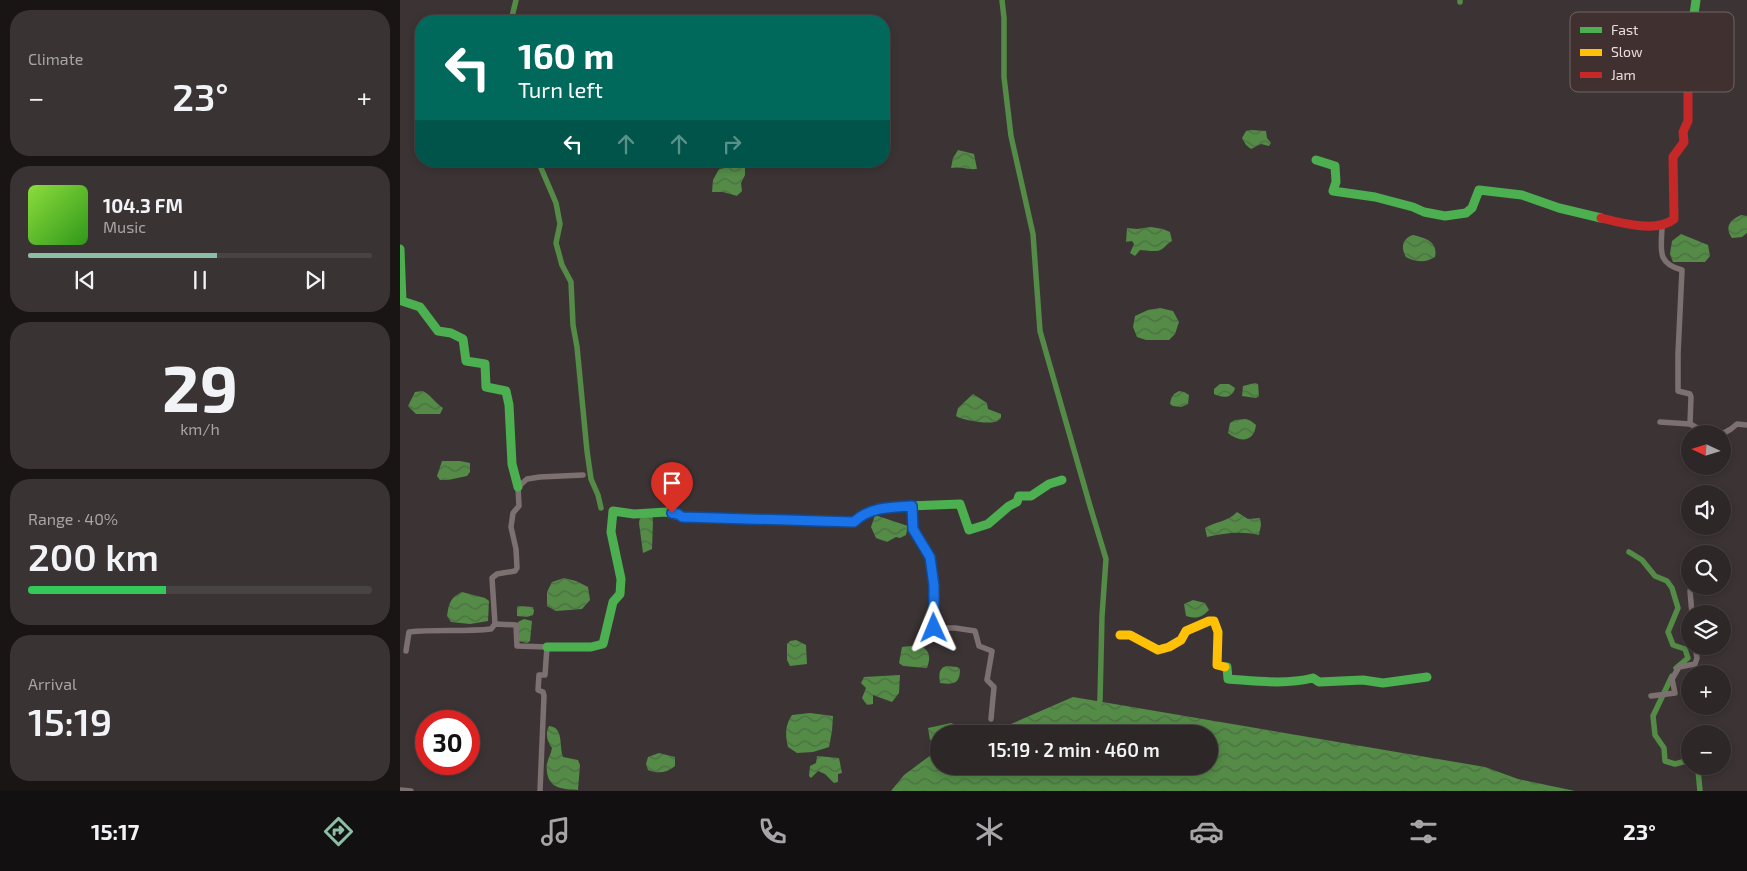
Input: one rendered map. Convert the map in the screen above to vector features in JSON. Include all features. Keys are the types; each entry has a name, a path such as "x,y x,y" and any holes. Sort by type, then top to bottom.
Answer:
{"street":[{"path":"1316,160 1335,166 1336,182 1333,191 1375,197 1433,214 1445,216 1466,213 1472,208 1479,190 1522,195 1559,208 1630,225 1662,225 1670,223 1674,219 1674,157 1684,142 1683,132 1688,121 1688,92"},
{"path":"1660,422 1690,424 1692,397 1690,394 1678,391 1682,270 1671,267 1664,262 1660,250 1662,225"},
{"path":"400,249 402,301 420,307 438,331 451,333 462,339 466,361 485,364 486,387 506,390 509,405 512,464 518,487 519,506 513,513 511,527 516,549 517,568 514,571 497,574 492,578 495,624 491,629 485,630 409,632 406,651"},
{"path":"1731,429 1737,424 1747,425"},
{"path":"518,487 527,479 583,475"},
{"path":"495,624 516,625 517,646 591,647 603,644 613,602 620,594 621,579 611,532 613,511 636,514 672,513 682,517 854,522 862,515 893,506 939,503 960,504 968,530 987,524 1017,502 1019,496 1031,496 1049,484 1062,480"},
{"path":"912,506 913,529 930,557 934,586 934,628 976,631 979,646 992,651 986,680 994,686 991,719"},
{"path":"1120,635 1130,635 1158,650 1170,647 1181,640 1186,631 1209,621 1214,621 1218,632 1217,665 1227,667 1228,680 1280,684 1313,678 1319,682 1364,680 1383,683 1427,677"},
{"path":"540,791 544,696 543,692 538,690 539,675 545,675 547,647"},
{"path":"1650,696 1674,693 1672,679 1679,667 1695,664 1696,655"},
{"path":"400,790 411,791"}],"water":[{"path":"1246,131 1266,131 1267,138 1271,143 1269,146 1261,144 1251,149 1246,145 1242,138"},
{"path":"958,150 974,154 977,169 951,168 953,158"},
{"path":"745,167 745,175 741,183 742,191 737,196 723,192 712,192 713,180 719,169"},
{"path":"1741,215 1747,216 1747,233 1742,237 1732,238 1728,230 1729,224"},
{"path":"1151,227 1170,232 1172,241 1160,250 1140,250 1135,256 1130,253 1134,244 1132,241 1126,242 1127,228"},
{"path":"1681,234 1708,245 1710,256 1705,262 1673,262 1670,254 1672,241"},
{"path":"1413,235 1426,239 1433,244 1435,257 1420,261 1406,257 1403,246 1407,238"},
{"path":"1160,308 1173,311 1179,322 1175,334 1169,340 1146,340 1137,337 1133,327 1135,316 1148,310"},
{"path":"1220,384 1229,384 1235,388 1234,392 1227,397 1214,394 1214,389"},
{"path":"1258,384 1259,396 1256,398 1242,396 1243,386"},
{"path":"423,391 443,408 440,414 416,414 408,406 415,392"},
{"path":"1179,391 1189,395 1188,404 1181,407 1173,406 1170,404 1172,398"},
{"path":"973,394 987,403 988,409 1001,414 1001,418 996,422 985,422 956,416 958,408"},
{"path":"1246,419 1256,425 1255,431 1249,438 1237,438 1228,433 1230,423 1235,420"},
{"path":"442,461 470,463 470,472 467,476 440,480 437,476"},
{"path":"1237,512 1248,519 1260,518 1259,535 1233,533 1207,537 1205,528 1230,518"},
{"path":"875,515 908,526 906,535 900,538 896,537 887,542 876,538 871,527"},
{"path":"652,516 652,549 643,553 640,517"},
{"path":"564,578 588,587 590,600 582,609 556,611 547,606 547,592 552,582"},
{"path":"462,592 485,598 489,601 488,621 470,624 451,622 447,616 449,604 455,596"},
{"path":"1193,600 1205,603 1209,610 1199,617 1186,616 1184,604"},
{"path":"517,607 533,607 533,615 527,617 517,616"},
{"path":"524,619 532,621 530,641 527,643 519,641 518,622"},
{"path":"796,640 806,645 807,664 790,666 787,660 787,644 790,641"},
{"path":"919,645 929,654 927,668 903,666 899,663 902,647"},
{"path":"946,666 960,669 957,681 949,684 940,683 940,671"},
{"path":"900,675 899,693 892,702 873,695 873,704 867,705 862,698 866,688 861,683 864,677"},
{"path":"1073,697 1485,767 1518,779 1575,791 891,791 904,775 930,756 930,775 1218,775 1218,725 1008,725"},
{"path":"810,713 833,716 829,747 813,752 797,753 788,747 787,726 792,715"},
{"path":"549,726 554,727 559,733 563,757 578,760 580,765 578,790 558,787 548,778 547,765 552,748 547,737"},
{"path":"659,753 675,757 675,766 662,772 648,770 646,764 648,757"},
{"path":"817,756 839,758 842,773 838,774 838,782 834,783 825,774 818,771 811,778 809,776 810,766 816,763"}],"waterway":[{"path":"512,15 516,0"},
{"path":"1002,0 1004,18 1004,77 1011,136 1033,234 1040,331 1106,559 1102,616 1100,700 1098,707"},
{"path":"541,167 556,203 560,224 556,243 562,265 571,282 573,325 577,347 587,451 591,479 601,508"},
{"path":"1629,552 1642,560 1655,576 1667,581 1672,588 1678,608 1668,632 1673,645 1685,649 1688,658 1676,668"},
{"path":"1672,676 1653,716 1655,735 1664,748 1665,761 1675,764 1681,762"},
{"path":"1698,775 1700,791"}],"traffic: fast":[{"path":"1694,12 1696,0"},
{"path":"1316,160 1335,166 1336,182 1333,191 1375,197 1413,207 1424,212 1445,216 1466,213 1472,208 1479,190 1522,195 1559,208 1601,218"},
{"path":"400,249 402,301 420,307 438,331 451,333 463,339 466,361 485,364 486,387 506,391 509,405 512,464 518,487"},
{"path":"909,506 960,504 969,530 988,524 1009,506 1017,502 1019,496 1031,496 1049,484 1062,480"},
{"path":"547,647 591,647 603,644 613,602 620,594 621,579 611,532 613,511 634,514 666,512 682,517 755,519"},
{"path":"1225,667 1227,667 1228,679 1260,681 1281,682 1313,678 1319,682 1363,680 1383,683 1427,677"}],"traffic: slow":[{"path":"755,519 854,522 873,511 909,506"},
{"path":"1120,635 1130,635 1158,650 1169,647 1181,640 1186,631 1209,621 1214,621 1218,632 1217,665 1225,667"}],"traffic: jam":[{"path":"1601,218 1639,226 1658,225 1674,219 1673,157 1684,142 1683,132 1688,121 1688,92"}],"route":[{"path":"672,513 682,517 854,522 862,515 893,506 912,506 913,529 930,557 934,586 934,628"}]}
